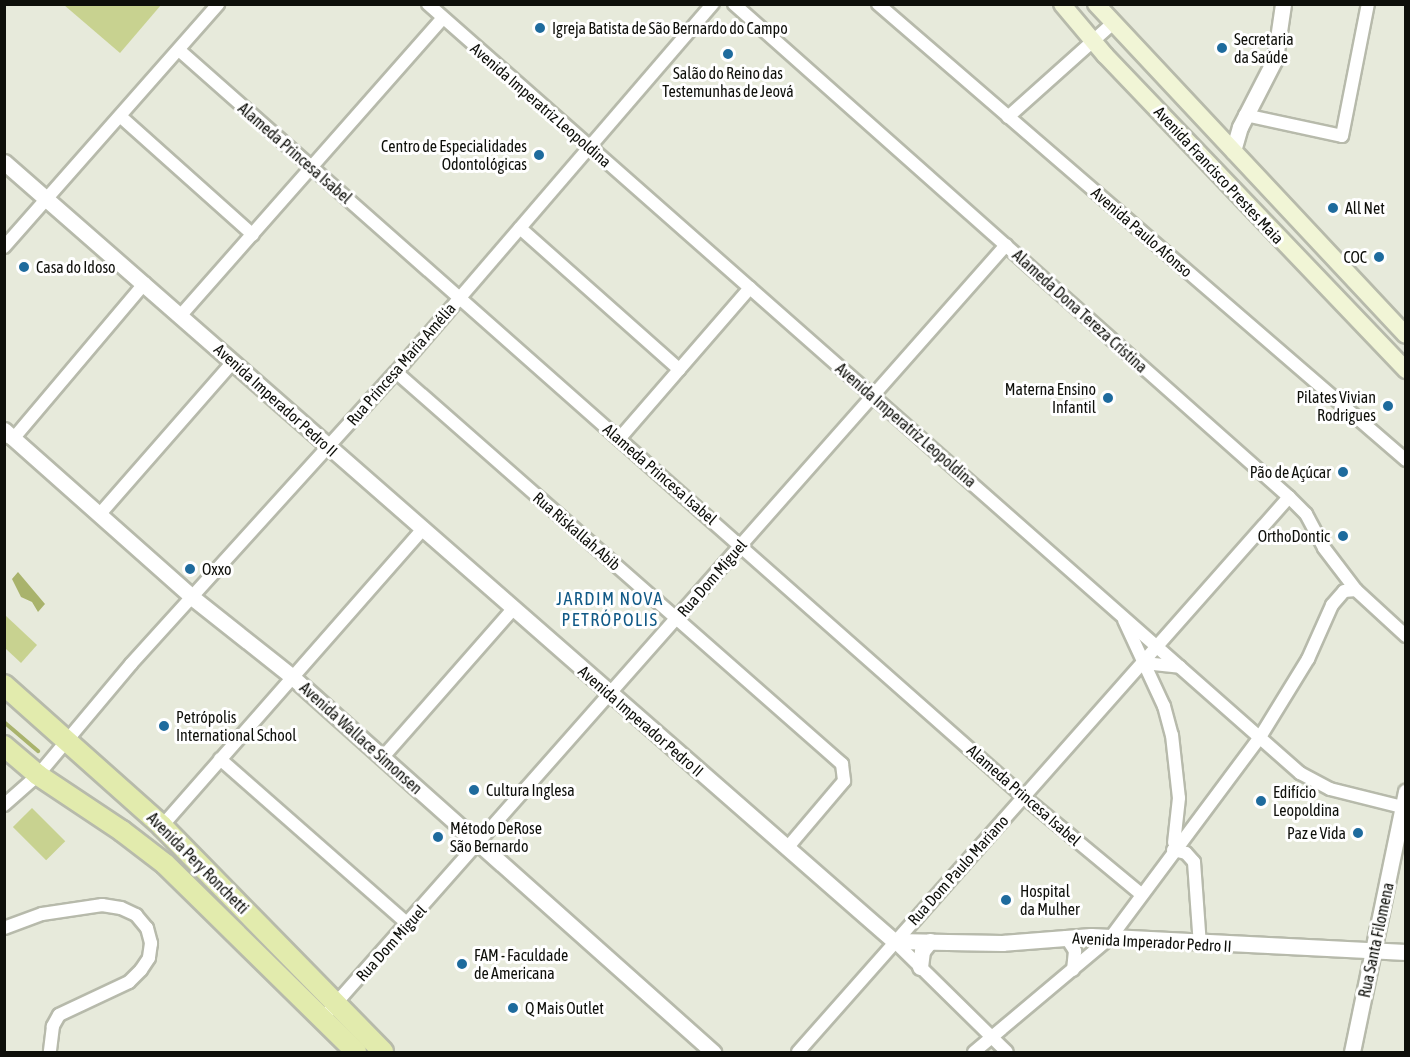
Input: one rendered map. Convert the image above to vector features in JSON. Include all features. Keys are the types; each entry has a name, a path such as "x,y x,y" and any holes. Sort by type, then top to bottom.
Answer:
{"main road":[{"name":"Avenida Francisco Prestes Maia","path":"1062,4 1093,41 1343,307 1380,341 1406,370"},
{"name":"Avenida Francisco Prestes Maia","path":"1096,4 1406,335"},
{"name":"Avenida Francisco Prestes Maia","path":"1380,341 1406,360"},
{"name":"Avenida Pery Ronchetti","path":"4,685 162,825 329,1012 356,1053"},
{"name":"Avenida Pery Ronchetti","path":"4,746 38,776 122,831 165,864 329,1012 383,1053"}],"street":[{"path":"4,248 218,4"},
{"name":"Avenida Imperatriz Leopoldina","path":"428,4 872,396 1119,610 1260,737 1318,784 1405,803"},
{"name":"Rua Princesa Maria Amélia","path":"4,805 38,776 66,739 396,372 592,148 713,4"},
{"name":"Alameda Dona Tereza Cristina","path":"734,4 1288,496 1306,514 1324,548 1356,590 1406,636"},
{"name":"Avenida Paulo Afonso","path":"878,4 1406,460"},
{"path":"1233,151 1245,115 1275,59 1283,4"},
{"path":"1245,115 1337,138 1345,130 1368,4"},
{"path":"182,315 313,169 443,18"},
{"path":"1008,117 1113,23"},
{"name":"Alameda Princesa Isabel","path":"179,50 619,439 742,544 1024,797 1142,895"},
{"path":"120,116 253,235"},
{"name":"Avenida Imperador Pedro II","path":"4,162 182,315 327,447 894,941 1002,943 1066,937 1200,945 1406,952"},
{"path":"520,228 679,369"},
{"name":"Rua Dom Miguel","path":"329,1012 1006,245"},
{"path":"7,435 145,283"},
{"path":"619,439 750,288"},
{"path":"99,515 233,362"},
{"name":"Rua Riskallah Abib","path":"396,372 842,764 844,781 788,847"},
{"name":"Avenida Wallace Simonsen","path":"7,435 193,598 290,675 713,1053"},
{"name":"Rua Dom Paulo Mariano","path":"798,1053 894,941 1160,647 1288,496"},
{"path":"162,825 290,675 422,530"},
{"path":"974,1053 1111,938 1173,850 1260,737 1308,659 1332,605 1344,591 1356,590"},
{"path":"382,757 513,609"},
{"path":"1119,610 1144,663 1172,735 1179,798 1173,850"},
{"path":"1144,663 1180,667"},
{"path":"220,759 408,924"},
{"name":"Rua Santa Filomena","path":"1352,1053 1405,803"},
{"path":"1173,850 1186,853 1194,862 1200,945"},
{"path":"4,928 42,914 102,905 121,908 147,928 151,943 149,958 141,970 129,982 60,1015 53,1026 51,1053"},
{"path":"1066,937 1075,951 1072,970"},
{"path":"894,941 1006,1053"},
{"path":"920,967 922,951 930,941"}],"shaded area":[{"path":"161,4 120,53 64,5"},
{"path":"18,572 45,604 38,612 32,602 21,597 12,579"},
{"path":"5,615 37,645 21,663 5,648"},
{"path":"32,808 65,841 46,860 13,827"}],"waterway":[{"path":"4,722 38,751"}],"place":[{"name":"Igreja Batista de São Bernardo do Campo","path":"540,28"},
{"name":"Secretaria da Saúde","path":"1222,48"},
{"name":"Salão do Reino das Testemunhas de Jeová","path":"728,54"},
{"name":"Centro de Especialidades Odontológicas","path":"539,155"},
{"name":"All Net","path":"1333,208"},
{"name":"COC","path":"1379,257"},
{"name":"Casa do Idoso","path":"24,267"},
{"name":"Materna Ensino Infantil","path":"1108,398"},
{"name":"Pilates Vivian Rodrigues","path":"1388,406"},
{"name":"Pão de Açúcar","path":"1343,472"},
{"name":"OrthoDontic","path":"1343,536"},
{"name":"Oxxo","path":"190,569"},
{"name":"Petrópolis International School","path":"164,726"},
{"name":"Cultura Inglesa","path":"474,790"},
{"name":"Edifício Leopoldina","path":"1261,801"},
{"name":"Paz e Vida","path":"1358,833"},
{"name":"Método DeRose São Bernardo","path":"438,837"},
{"name":"Hospital da Mulher","path":"1006,900"},
{"name":"FAM - Faculdade de Americana","path":"462,964"},
{"name":"Q Mais Outlet","path":"513,1008"}],"district":[{"name":"JARDIM NOVA PETRÓPOLIS","path":"610,610"}]}
